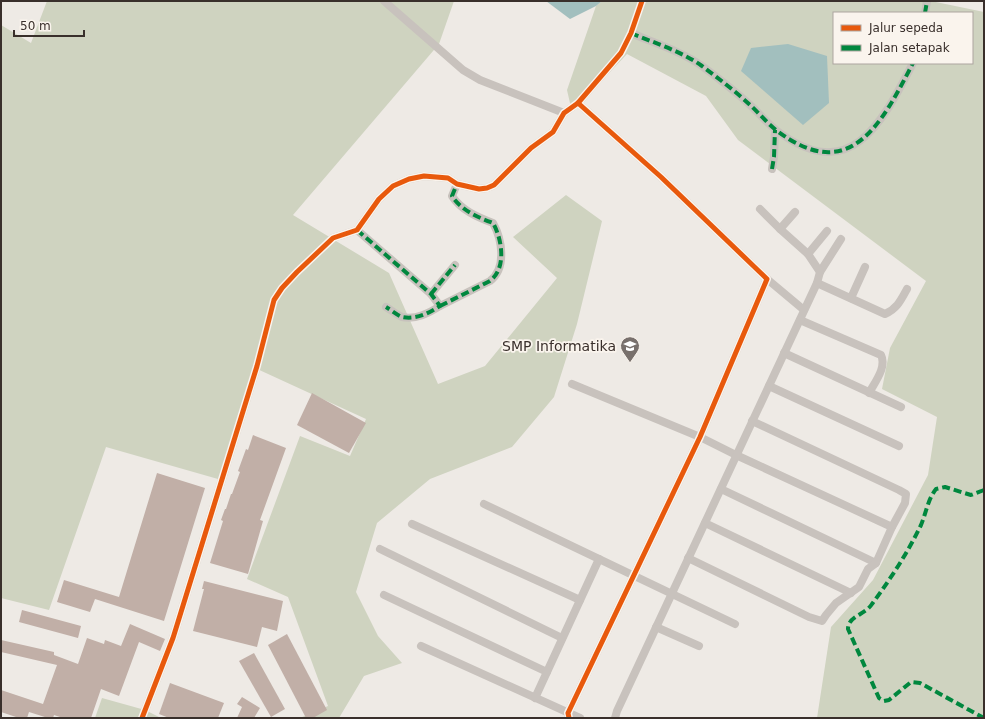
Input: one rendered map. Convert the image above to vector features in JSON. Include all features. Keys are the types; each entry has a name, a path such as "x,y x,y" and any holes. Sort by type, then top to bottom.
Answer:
{"street":[{"path":"384,1 463,70 480,80 564,113"},
{"path":"142,718 173,638 258,366 274,300 282,288 333,238 357,230 379,199 393,186 409,179 424,176 448,178 457,184 480,189 494,185 531,148 553,132 564,113 578,103 621,53 631,33 642,1"},
{"path":"925,12 927,1"},
{"path":"631,33 702,66 749,104 775,130 800,145 822,153 838,152 849,148 871,132 884,116 912,64"},
{"path":"578,103 661,177 767,279 804,310"},
{"path":"772,169 775,130"},
{"path":"386,307 401,317 419,317 496,277 501,261 501,250 496,229 493,222 476,217 455,202 452,196 457,184"},
{"path":"760,209 808,254 820,272"},
{"path":"780,229 795,212"},
{"path":"357,230 431,294 440,306"},
{"path":"808,254 827,231"},
{"path":"615,718 720,489 800,320 817,283 820,272 841,239"},
{"path":"431,294 455,265"},
{"path":"851,298 865,267"},
{"path":"569,715 633,575 700,437 767,279"},
{"path":"817,283 885,314 892,311 898,305 907,289"},
{"path":"800,320 881,354 883,360 881,371 869,393"},
{"path":"784,353 901,407"},
{"path":"572,384 700,437 892,527"},
{"path":"769,386 899,446"},
{"path":"688,558 816,620 822,621 836,603 859,587 868,569 876,563 892,527 905,503 906,494 752,421"},
{"path":"720,489 876,563"},
{"path":"484,504 735,624"},
{"path":"705,523 851,593"},
{"path":"412,524 580,600"},
{"path":"380,549 562,638"},
{"path":"535,698 599,559"},
{"path":"384,596 546,672"},
{"path":"656,627 699,646"},
{"path":"421,646 569,715 580,718"}],"green space":[{"path":"47,1 454,1 439,44 293,215 389,273 438,384 485,366 557,278 513,237 566,195 602,221 577,324 554,397 512,447 430,479 377,523 356,592 378,636 402,663 364,676 339,718 300,718 328,706 288,597 247,579 300,436 350,456 366,419 255,368 218,479 106,447 49,610 1,598 1,25 31,43"},
{"path":"602,1 931,1 984,12 984,718 817,718 831,627 873,580 928,475 937,417 882,389 890,348 926,281 738,140 706,96 627,54 572,112 567,90 596,6"},
{"path":"102,698 145,710 161,718 95,718"}],"water":[{"path":"546,1 602,1 596,6 570,19"},
{"path":"788,44 827,56 829,103 803,125 741,71 751,48"}],"building":[{"path":"312,393 366,423 349,453 297,425"},
{"path":"253,435 286,448 260,520 263,521 248,574 210,563 223,521 221,520 240,472 238,471 246,449 248,450"},
{"path":"157,473 205,488 164,621 95,599 90,612 57,602 64,580 119,597"},
{"path":"204,581 283,601 277,631 262,627 257,647 193,631 204,589 202,589"},
{"path":"22,610 81,626 78,638 19,622"},
{"path":"130,624 165,639 160,651 139,642 119,696 101,689 91,718 63,718 54,715 53,718 48,718 29,712 27,718 19,718 1,712 1,690 43,704 57,665 1,652 1,640 54,652 54,655 78,664 87,638 104,644 105,640 121,646"},
{"path":"287,634 327,710 313,718 306,718 268,645"},
{"path":"254,653 285,709 271,717 239,661"},
{"path":"170,683 224,703 218,718 169,718 159,714"},
{"path":"242,697 260,708 254,718 237,718 242,707 237,704"}],"marked path":[{"path":"925,12 927,1"},
{"path":"631,33 694,61 738,94 776,130 802,146 824,152 844,150 861,140 876,126 889,107 912,64"},
{"path":"772,169 775,130"},
{"path":"440,306 490,281 499,269 501,261 499,237 493,223 470,212 456,201 452,196 457,184"},
{"path":"357,230 431,294 440,306 412,318 402,317 386,307"},
{"path":"431,294 455,265"},
{"path":"984,490 971,495 945,487 936,489 929,502 921,525 898,566 869,608 854,618 848,629 879,698 884,701 889,700 911,682 920,683 984,718"}],"cycle path":[{"path":"142,718 173,638 257,366 274,300 282,288 333,238 357,230 379,199 393,186 409,179 424,176 448,178 457,184 479,189 494,185 531,148 553,132 564,113 578,103 621,53 631,33 642,1"},
{"path":"569,718 568,713 700,437 767,279 661,177 578,103"}],"place":[{"name":"SMP Informatika","path":"630,363"}]}
